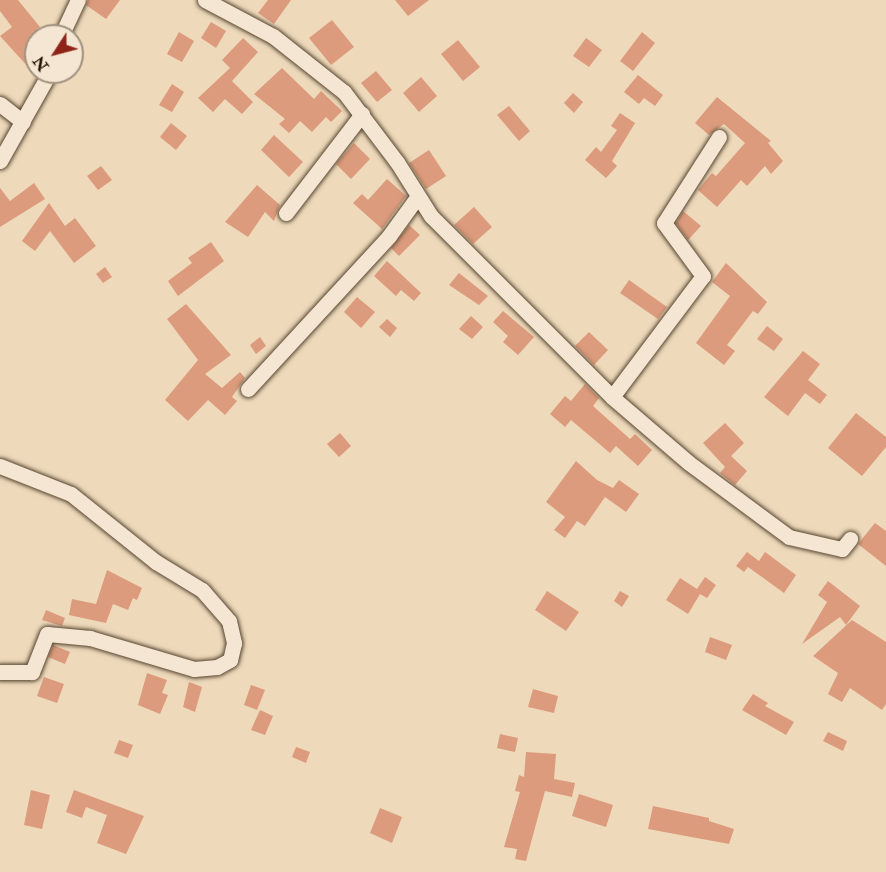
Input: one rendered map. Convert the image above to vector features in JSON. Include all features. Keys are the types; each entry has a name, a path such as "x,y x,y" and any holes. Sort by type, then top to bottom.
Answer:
{"street":[{"path":"67,24 78,0"},
{"path":"205,0 273,36 344,92 362,114 431,216 612,397 689,463 789,537 842,549 850,539"},
{"path":"0,161 44,84"},
{"path":"0,104 24,122"},
{"path":"286,213 362,114"},
{"path":"612,397 703,276 664,223 718,137"},
{"path":"248,389 389,236 418,196"},
{"path":"0,466 71,494 156,562 202,590 229,621 234,643 230,660 217,667 194,669 90,638 47,634 32,672 0,672"}],"building":[{"path":"0,0 18,0 38,24 24,24 24,62 0,36 12,27 0,11"},
{"path":"88,0 120,0 106,19 86,5"},
{"path":"268,0 291,0 274,24 258,13"},
{"path":"395,0 429,0 408,16"},
{"path":"332,20 354,47 331,65 309,38"},
{"path":"211,22 226,31 216,48 201,38"},
{"path":"179,32 194,41 182,62 167,54"},
{"path":"642,32 655,43 633,71 620,61"},
{"path":"243,38 258,52 232,81 253,102 242,114 225,99 213,112 198,98 230,68 222,60"},
{"path":"586,38 602,50 589,67 573,56"},
{"path":"458,40 480,67 463,81 441,54"},
{"path":"282,68 314,99 321,91 342,111 331,122 326,117 312,132 300,121 289,133 279,124 285,119 254,94"},
{"path":"376,71 392,90 377,102 361,83"},
{"path":"638,75 663,95 655,106 644,98 639,104 624,92"},
{"path":"421,77 437,96 419,112 403,93"},
{"path":"172,84 184,92 172,112 159,105"},
{"path":"573,93 583,102 574,113 564,103"},
{"path":"717,97 771,141 768,143 783,161 771,174 765,166 747,186 741,180 717,207 698,190 712,173 716,176 745,143 724,124 709,135 695,123"},
{"path":"509,106 530,131 519,141 497,115"},
{"path":"620,113 635,123 612,161 617,166 606,178 585,160 596,147 601,152 617,130 611,126"},
{"path":"171,123 187,136 176,150 160,137"},
{"path":"274,135 303,162 289,177 261,150"},
{"path":"354,143 370,159 351,179 336,164"},
{"path":"429,150 446,176 426,189 409,163"},
{"path":"101,166 112,180 98,190 87,176"},
{"path":"387,179 406,196 382,229 353,203 362,194 368,200"},
{"path":"34,183 45,199 0,227 0,188 10,201"},
{"path":"257,185 280,205 274,221 265,212 248,237 225,222"},
{"path":"49,203 65,226 75,218 96,246 74,263 50,231 35,251 22,241"},
{"path":"474,207 492,227 473,244 454,225"},
{"path":"683,211 701,226 688,240 676,223"},
{"path":"409,225 420,235 399,256 391,248"},
{"path":"211,242 224,261 178,296 168,281 192,263 188,258"},
{"path":"387,261 421,293 414,301 401,290 396,296 374,276"},
{"path":"726,263 767,302 758,314 753,311 727,345 735,351 724,365 696,343 730,296 712,282"},
{"path":"105,267 112,277 103,283 96,274"},
{"path":"459,273 488,296 479,305 449,285"},
{"path":"629,280 667,307 658,319 620,293"},
{"path":"357,297 375,312 361,328 344,312"},
{"path":"186,304 231,355 205,374 222,388 240,372 245,378 232,397 237,401 225,415 208,400 188,421 165,400 198,360 167,319"},
{"path":"503,311 534,337 518,355 503,342 508,336 493,322"},
{"path":"471,316 483,327 472,339 459,329"},
{"path":"387,319 397,328 390,337 379,327"},
{"path":"767,326 783,339 774,351 757,339"},
{"path":"589,332 608,350 594,365 575,346"},
{"path":"260,337 266,346 256,354 250,345"},
{"path":"803,351 820,364 808,380 827,395 820,404 805,393 788,416 764,397"},
{"path":"585,384 599,398 593,406 630,439 635,434 652,450 638,466 616,446 610,453 571,420 565,427 550,414 565,396 571,401"},
{"path":"856,413 886,437 886,447 862,476 828,448"},
{"path":"725,423 744,443 731,456 747,471 735,485 720,473 725,467 703,443"},
{"path":"340,433 351,446 339,457 327,444"},
{"path":"576,461 597,480 613,488 619,480 639,494 626,512 605,497 585,526 577,521 565,538 554,530 565,517 546,502"},
{"path":"875,523 886,531 886,566 858,544"},
{"path":"747,552 759,561 765,552 796,575 784,593 748,567 744,572 736,566"},
{"path":"107,570 142,588 137,600 133,598 128,610 113,604 106,623 69,615 72,599 96,604"},
{"path":"705,577 716,585 707,598 700,594 688,614 666,600 680,578 697,589"},
{"path":"828,581 860,606 846,625 840,617 802,644 827,602 818,595"},
{"path":"547,591 579,612 566,631 535,610"},
{"path":"620,591 629,596 622,607 614,601"},
{"path":"46,610 65,618 62,626 42,620"},
{"path":"852,620 886,642 886,704 882,710 850,688 842,702 828,694 838,673 813,656"},
{"path":"710,637 732,645 726,660 705,652"},
{"path":"53,645 70,652 65,664 48,657"},
{"path":"147,673 167,680 162,693 168,695 160,714 138,705"},
{"path":"44,677 64,684 57,703 37,696"},
{"path":"189,682 202,687 195,712 183,707"},
{"path":"251,685 265,690 257,710 244,705"},
{"path":"533,689 558,696 554,713 528,707"},
{"path":"753,694 768,703 765,706 794,722 786,735 742,710"},
{"path":"260,710 273,716 265,735 251,730"},
{"path":"828,732 847,741 843,751 823,741"},
{"path":"500,734 518,738 515,752 497,748"},
{"path":"119,740 133,745 128,758 114,753"},
{"path":"296,747 310,752 306,763 292,757"},
{"path":"526,752 556,754 554,779 575,783 572,797 545,791 526,861 515,859 517,849 504,847 520,792 515,791 519,775 524,777"},
{"path":"31,790 50,795 42,829 24,825"},
{"path":"74,790 144,816 126,854 97,843 107,815 86,807 82,818 66,812"},
{"path":"579,794 613,805 606,827 572,816"},
{"path":"653,806 709,818 709,821 734,829 729,844 648,829"},
{"path":"380,808 402,817 392,843 370,833"}]}
